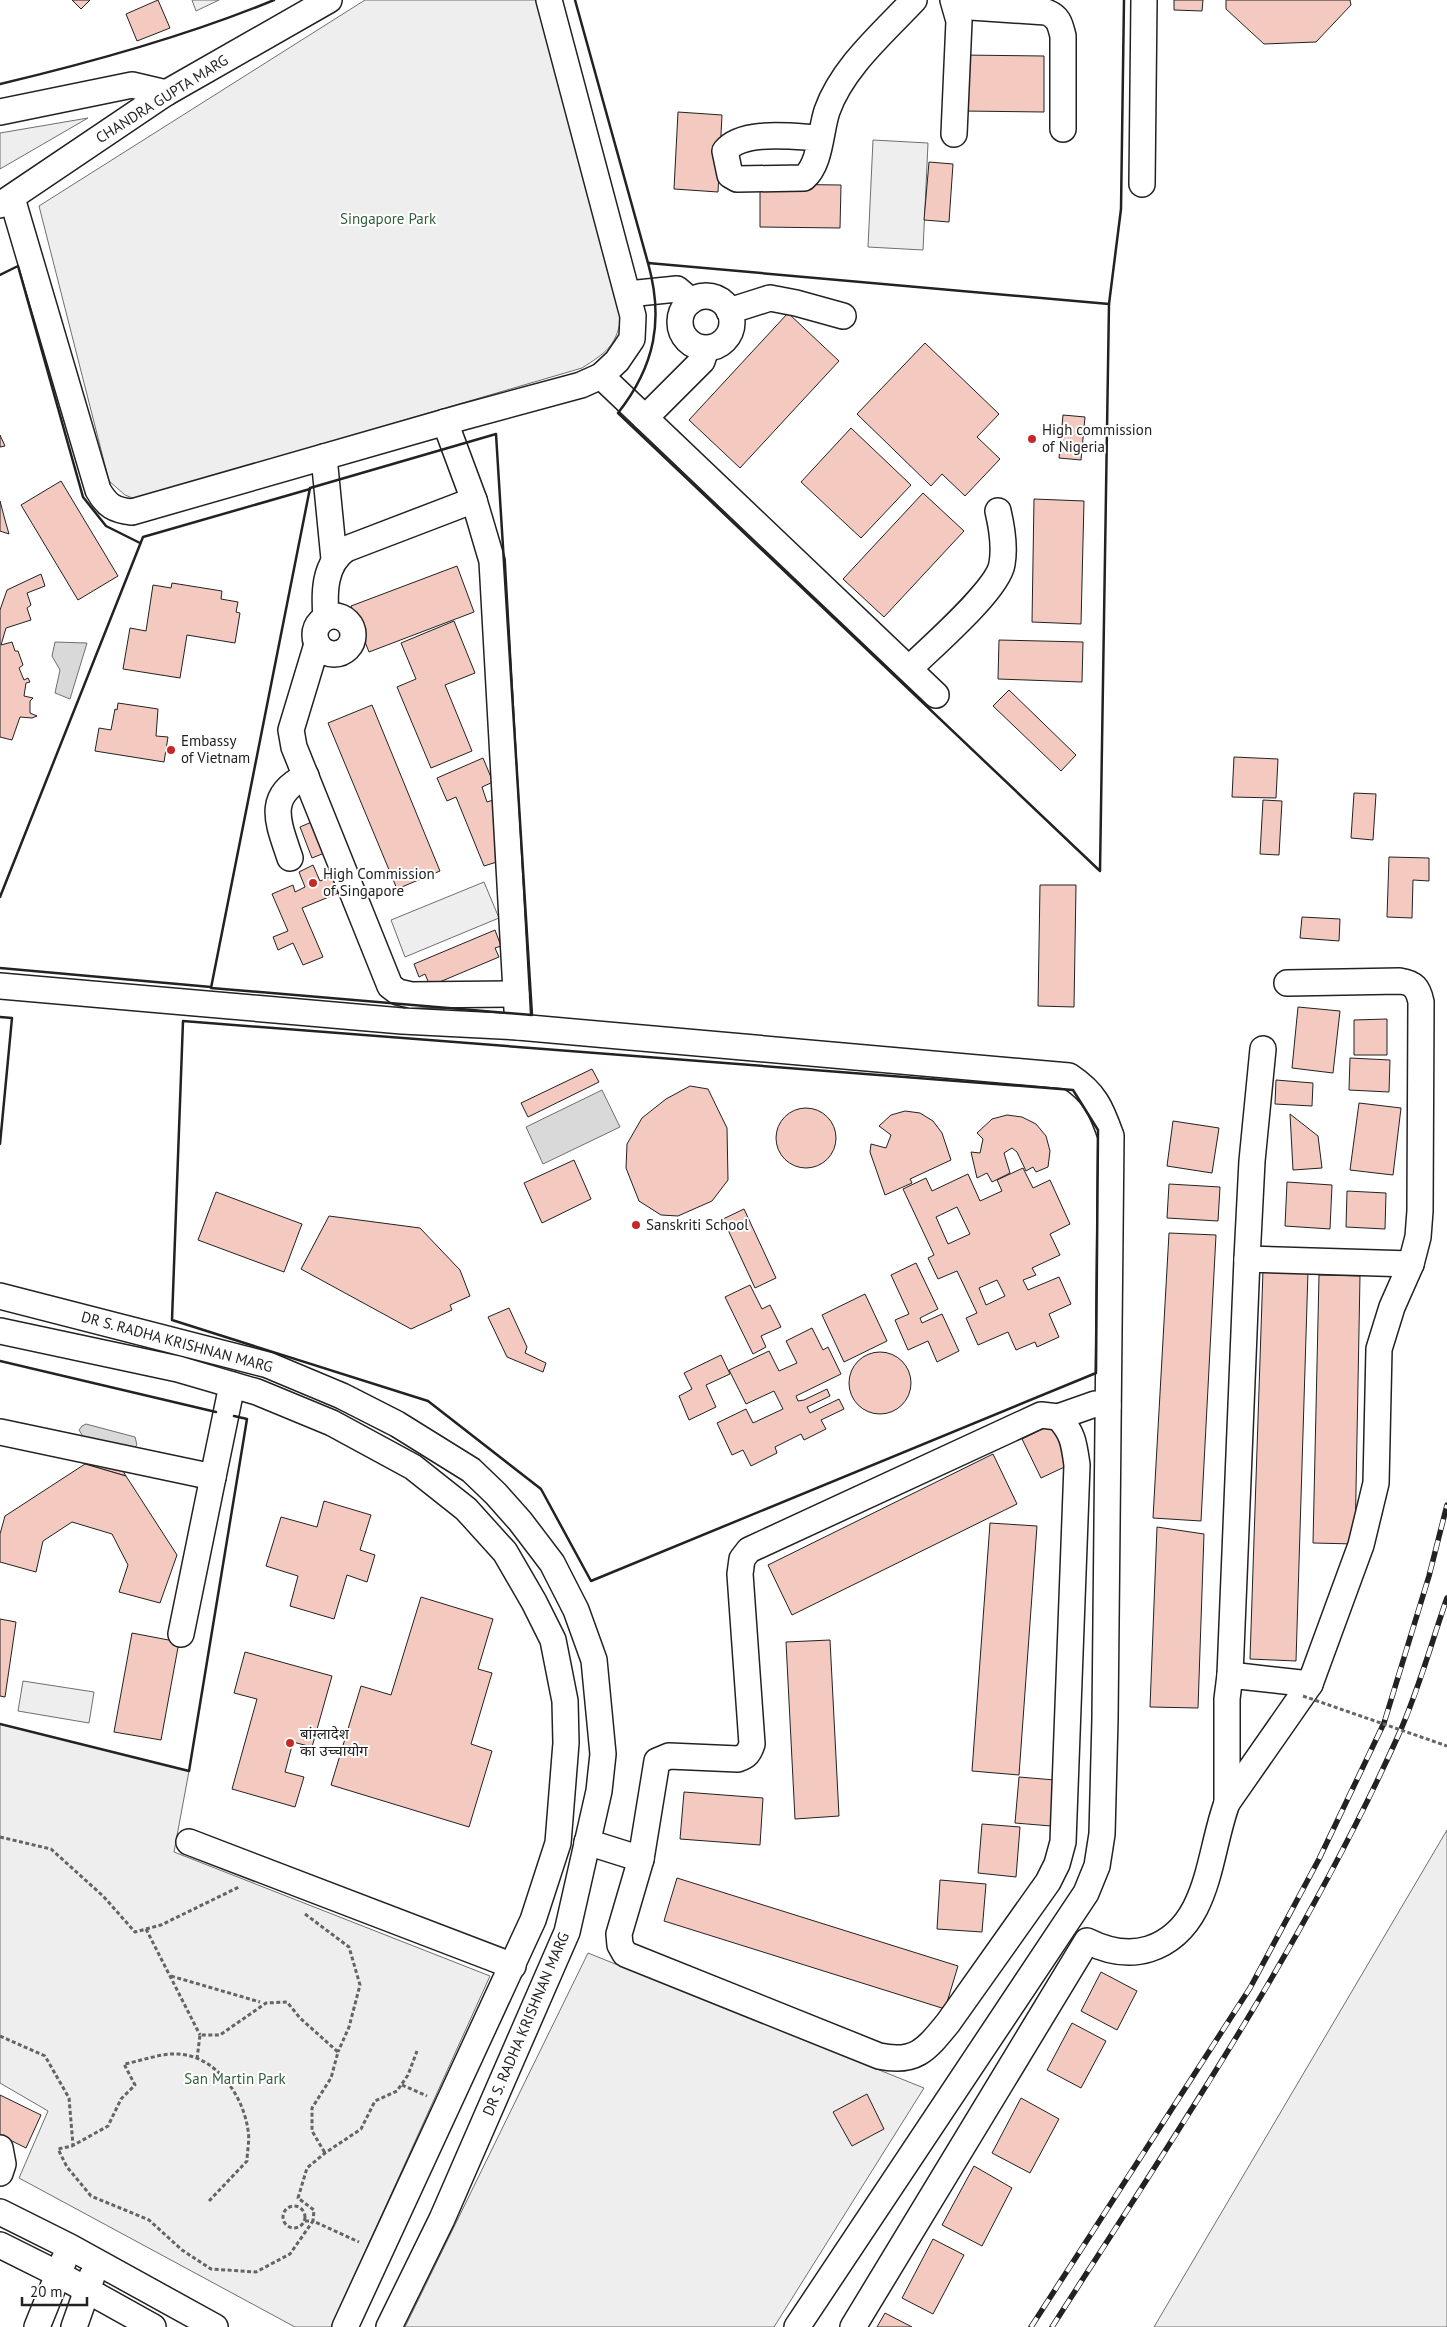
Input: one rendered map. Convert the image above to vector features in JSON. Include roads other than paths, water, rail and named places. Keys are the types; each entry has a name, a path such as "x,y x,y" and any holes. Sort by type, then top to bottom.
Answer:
{"street":[{"name":"CHANDRA GUPTA MARG","path":"6,201 166,93 329,0"},
{"path":"6,201 98,490 106,503 118,510 132,512 581,385 601,376 617,361 632,339 633,316 549,0"},
{"path":"821,138 828,110 854,66 914,0"},
{"path":"1142,184 1144,0"},
{"path":"954,134 959,21 955,3 1046,12 1055,15 1060,11"},
{"path":"1060,11 1063,36 1063,129"},
{"path":"0,112 132,85 166,93"},
{"path":"628,294 677,289 691,301"},
{"path":"699,297 716,299 724,304 729,311 731,320 728,336 722,343 706,348 691,344 681,330 681,314 691,301 699,297"},
{"path":"729,311 770,298 843,316"},
{"path":"645,418 702,361 706,348"},
{"path":"601,376 936,695"},
{"path":"445,422 474,500 492,561 518,1027"},
{"path":"324,457 334,559"},
{"path":"326,617 324,600 332,562 346,549 474,500"},
{"path":"909,669 992,586 1002,565 1002,529 998,511"},
{"path":"338,616 349,623 353,635 352,642 344,652 331,654 320,649 317,644 314,638 317,626 326,617 338,616"},
{"path":"317,644 291,730 294,747 390,986 398,992 411,995 516,994"},
{"path":"290,858 278,815 280,798 290,783 306,776"},
{"path":"1066,1924 1087,1941 1107,1951 1138,1953 1165,1944 1182,1930 1195,1911 1206,1881 1219,1825 1227,1803 1306,1690 1334,1623 1369,1513 1376,1483 1380,1349 1392,1307 1411,1264 1418,1236 1420,1211 1421,1002 1419,990 1410,983 1400,981 1287,983"},
{"path":"0,986 402,1021 518,1027 1069,1076 1088,1088 1102,1110 1111,1136 1105,1720 1102,1834 1097,1866 1086,1893 1066,1924 797,2327"},
{"path":"1227,1803 1227,1699 1230,1675 1247,1258 1252,1161 1263,1050"},
{"path":"1247,1258 1411,1264"},
{"name":"DR S. RADHA KRISHNAN MARG","path":"0,1296 268,1364 342,1396 397,1424 471,1470 520,1520 552,1563 576,1610 594,1660 603,1754 599,1791 567,1932 442,2219 389,2327"},
{"name":"DR S. RADHA KRISHNAN MARG","path":"0,1331 178,1369 257,1392 332,1423 413,1467 466,1509 504,1552 529,1594 552,1640 565,1701 566,1743 558,1843 534,1920 345,2327"},
{"path":"257,1392 268,1364"},
{"path":"181,1634 232,1385"},
{"path":"1058,1417 1070,1430 1076,1466 1063,1842 1057,1864 1048,1882 933,2042 915,2055 897,2060 878,2056 629,1956 620,1945 619,1934 640,1859 657,1761 669,1756 738,1759 745,1757 750,1752 752,1744 740,1574 742,1559 749,1550 1041,1415 1058,1417 1095,1404 1108,1406"},
{"path":"0,1432 213,1477"},
{"path":"494,1540 520,1520"},
{"path":"1230,1675 1306,1690"},
{"path":"189,1842 513,1966"},
{"path":"587,1842 640,1859"},
{"path":"534,1920 567,1932"},
{"path":"853,2327 1087,1941"},
{"path":"0,2148 3,2164 0,2173"},
{"path":"0,2212 70,2247 215,2327"},
{"path":"0,2245 58,2274 153,2327"},
{"path":"37,2327 70,2247"},
{"path":"74,2327 98,2262"}],"railway":[{"path":"1031,2327 1250,1988 1319,1859 1384,1723 1429,1576 1447,1505"},
{"path":"1052,2327 1191,2111 1280,1964 1322,1890 1398,1736 1418,1685 1447,1598"}],"place":[{"name":"High commission of Nigeria","path":"1032,439"},
{"name":"Embassy of Vietnam","path":"171,750"},
{"name":"High Commission of Singapore","path":"313,883"},
{"name":"Sanskriti School","path":"636,1225"},
{"name":"बांग्लादेश का उच्चायोग","path":"290,1743"}],"park label":[{"name":"Singapore Park","path":"388,219"},
{"name":"San Martin Park","path":"235,2079"}]}
